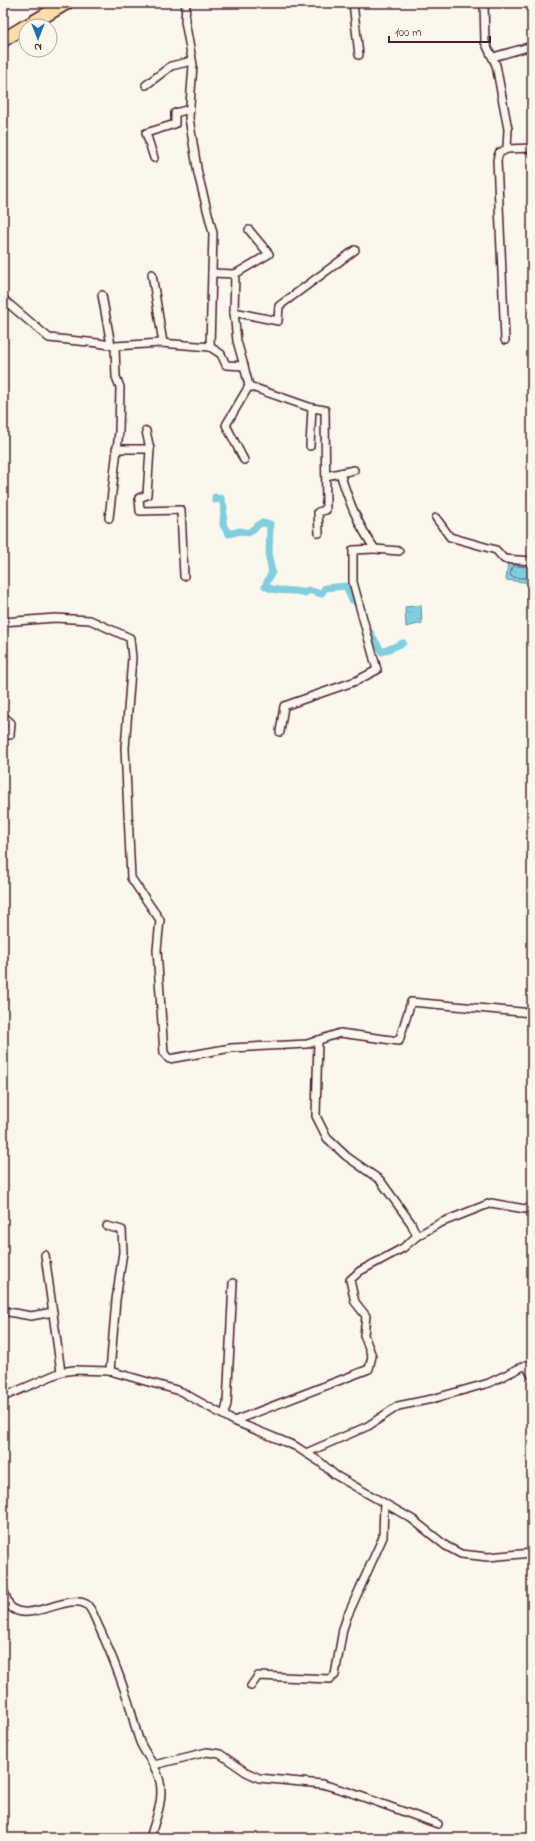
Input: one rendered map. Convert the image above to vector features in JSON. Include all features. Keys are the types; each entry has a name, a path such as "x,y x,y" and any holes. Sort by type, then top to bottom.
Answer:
{"highway":[{"path":"40,18 66,3"},
{"path":"3,40 18,31"}],"street":[{"path":"186,3 185,21 192,61 189,118 198,174 213,233 210,346"},
{"path":"353,3 359,55"},
{"path":"484,3 485,42 496,65 508,129 507,149"},
{"path":"492,57 532,46"},
{"path":"146,85 171,66 192,61"},
{"path":"154,158 146,133 175,124 175,113 190,109"},
{"path":"505,340 497,160 499,152 507,149 532,148"},
{"path":"212,274 235,274 269,254 249,230"},
{"path":"234,312 278,321 279,306 355,250"},
{"path":"152,274 163,343"},
{"path":"235,274 234,312 237,341 249,386 226,425 244,460"},
{"path":"102,295 113,346 116,377 120,387 119,432 109,518"},
{"path":"3,299 48,338 98,342 113,346 163,343 210,346 221,354 226,365 244,366"},
{"path":"249,386 312,408 325,410 326,510 318,512 319,533"},
{"path":"310,446 312,408"},
{"path":"146,431 150,449 147,495 139,498 140,511 181,510 184,576"},
{"path":"116,449 150,449"},
{"path":"326,476 354,470"},
{"path":"340,473 348,499 362,530 376,549"},
{"path":"436,518 450,537 496,550 504,559 532,561"},
{"path":"280,732 284,706 356,681 377,670 353,582 353,550 376,549 399,551"},
{"path":"3,622 55,618 90,620 130,638 132,658 125,748 131,878 160,920 157,950 164,1053 169,1059 231,1048 307,1044 340,1033 399,1042 411,1002 532,1013"},
{"path":"3,716 11,723 10,735"},
{"path":"318,1040 316,1116 327,1138 346,1156 380,1180 411,1223 417,1236"},
{"path":"234,1421 369,1369 372,1356 364,1335 366,1316 355,1302 350,1280 360,1271 403,1248 417,1236 440,1223 491,1203 525,1209 532,1208"},
{"path":"108,1226 122,1230 124,1252 116,1300 110,1372"},
{"path":"45,1255 61,1372"},
{"path":"224,1414 227,1404 234,1283"},
{"path":"3,1310 30,1316 53,1312"},
{"path":"306,1453 368,1426 398,1406 432,1400 488,1383 526,1365 532,1376"},
{"path":"3,1397 61,1372 88,1370 110,1372 180,1391 224,1414 234,1421 296,1446 335,1474 412,1519 446,1546 461,1554 488,1557 532,1553"},
{"path":"251,1686 258,1676 330,1679 335,1674 342,1629 346,1617 383,1537 384,1503"},
{"path":"3,1589 10,1605 16,1611 26,1612 78,1602 86,1604 92,1614 110,1651 126,1695 140,1743 154,1765 160,1782 161,1797 150,1838"},
{"path":"154,1765 207,1752 220,1754 246,1772 260,1778 322,1784 349,1792 438,1824"}],"water":[{"path":"508,561 532,564 532,583 506,580"},
{"path":"421,605 422,623 406,627 405,607"}],"waterway":[{"path":"215,497 215,500 221,498 224,507 223,525 229,534 240,531 248,533 261,523 270,524 269,558 272,572 265,586 275,590 305,593 308,590 321,594 325,588 346,586 352,600 355,601 359,608"},
{"path":"367,627 382,652 403,643"}]}
